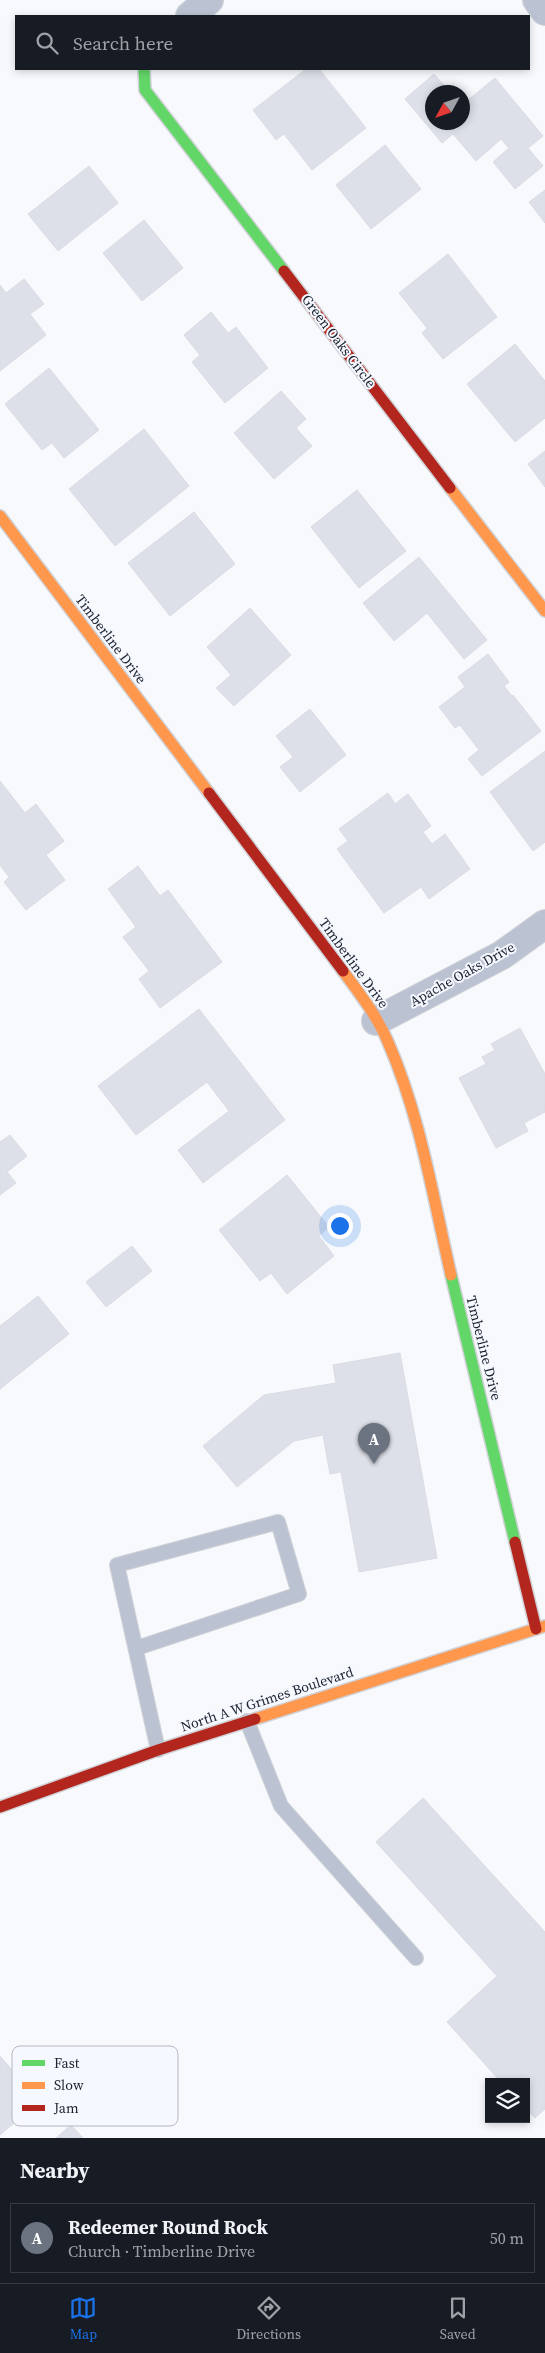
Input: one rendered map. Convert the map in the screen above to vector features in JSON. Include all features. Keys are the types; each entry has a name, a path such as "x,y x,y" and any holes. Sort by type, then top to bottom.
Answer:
{"street":[{"path":"191,15 209,0"},
{"path":"537,0 545,11"},
{"name":"Green Oaks Circle","path":"144,70 144,90 545,611"},
{"name":"Timberline Drive","path":"0,516 370,1007 388,1041 408,1094 541,1628"},
{"name":"Apache Oaks Drive","path":"376,1020 502,955 545,924"},
{"name":"North A W Grimes Boulevard","path":"0,1806 158,1750 541,1628"}],"lane":[{"path":"137,1648 299,1594 278,1522 118,1565 158,1750"},
{"path":"247,1721 281,1806 416,1958"}],"building":[{"path":"305,70 320,70 366,128 312,170 284,134 276,140 253,110"},
{"path":"434,74 444,85 425,85 425,123 405,99"},
{"path":"495,78 543,136 528,148 543,166 515,189 493,162 509,148 501,139 476,161 453,134 442,143 431,130 470,130 470,98"},
{"path":"385,145 421,189 371,229 336,185"},
{"path":"89,166 118,203 58,251 28,214"},
{"path":"545,190 545,223 529,202"},
{"path":"144,220 183,268 142,301 103,253"},
{"path":"448,254 497,317 443,359 422,333 427,328 399,293"},
{"path":"24,279 44,304 30,314 46,335 0,371 0,285 6,293"},
{"path":"211,312 228,333 236,327 268,368 225,403 192,362 200,355 184,335"},
{"path":"515,344 545,381 545,418 515,442 467,384"},
{"path":"49,368 99,430 64,458 52,443 42,450 5,404"},
{"path":"281,391 306,419 296,428 312,446 274,479 234,433"},
{"path":"144,429 189,486 115,546 69,489"},
{"path":"545,451 545,487 528,464"},
{"path":"357,490 406,551 359,588 311,527"},
{"path":"194,512 235,564 170,616 128,563"},
{"path":"419,557 487,640 464,659 427,613 394,641 363,603"},
{"path":"250,608 291,655 234,706 216,688 231,675 207,647"},
{"path":"488,654 509,682 504,686 541,731 482,776 468,759 479,750 460,725 455,728 439,707 465,687 458,677"},
{"path":"310,709 346,755 300,792 280,767 293,757 276,736"},
{"path":"545,751 545,842 533,851 490,792"},
{"path":"0,781 25,813 36,804 64,841 46,855 65,880 26,910 4,882 9,877 0,865"},
{"path":"388,793 395,804 408,794 431,826 423,832 432,844 445,834 470,869 429,899 421,887 384,913 337,849 348,841 339,829"},
{"path":"138,866 160,896 168,890 222,962 160,1008 139,979 149,971 123,937 136,927 108,889"},
{"path":"199,1009 285,1120 203,1183 178,1150 229,1111 207,1082 136,1135 98,1086"},
{"path":"520,1028 545,1074 545,1112 524,1123 528,1131 496,1148 459,1078 486,1064 482,1057 495,1050 491,1044"},
{"path":"10,1135 27,1156 7,1172 16,1183 0,1195 0,1142"},
{"path":"287,1175 329,1227 319,1236 334,1256 287,1294 271,1273 260,1281 219,1230"},
{"path":"132,1246 152,1271 106,1307 86,1282"},
{"path":"38,1296 69,1334 0,1389 0,1326"},
{"path":"400,1353 437,1558 359,1572 341,1472 330,1474 323,1435 294,1441 237,1487 203,1446 264,1395 336,1383 333,1365"},
{"path":"423,1798 545,1932 545,2109 535,2118 530,2113 530,2078 497,2078 447,2022 497,1976 376,1842"},
{"path":"0,2056 12,2070 12,2125 0,2135"},
{"path":"72,2126 83,2138 56,2138"}],"traffic: fast":[{"path":"144,70 145,90 284,271"},
{"path":"451,1275 515,1542"}],"traffic: slow":[{"path":"450,488 545,611"},
{"path":"0,516 209,793"},
{"path":"343,971 379,1023 409,1098 425,1157 451,1275"},
{"path":"255,1719 545,1626"}],"traffic: jam":[{"path":"284,271 450,488"},
{"path":"209,793 343,971"},
{"path":"515,1542 536,1629"},
{"path":"0,1807 158,1750 255,1719"}],"place":[{"name":"Redeemer Round Rock","path":"374,1464"}]}
